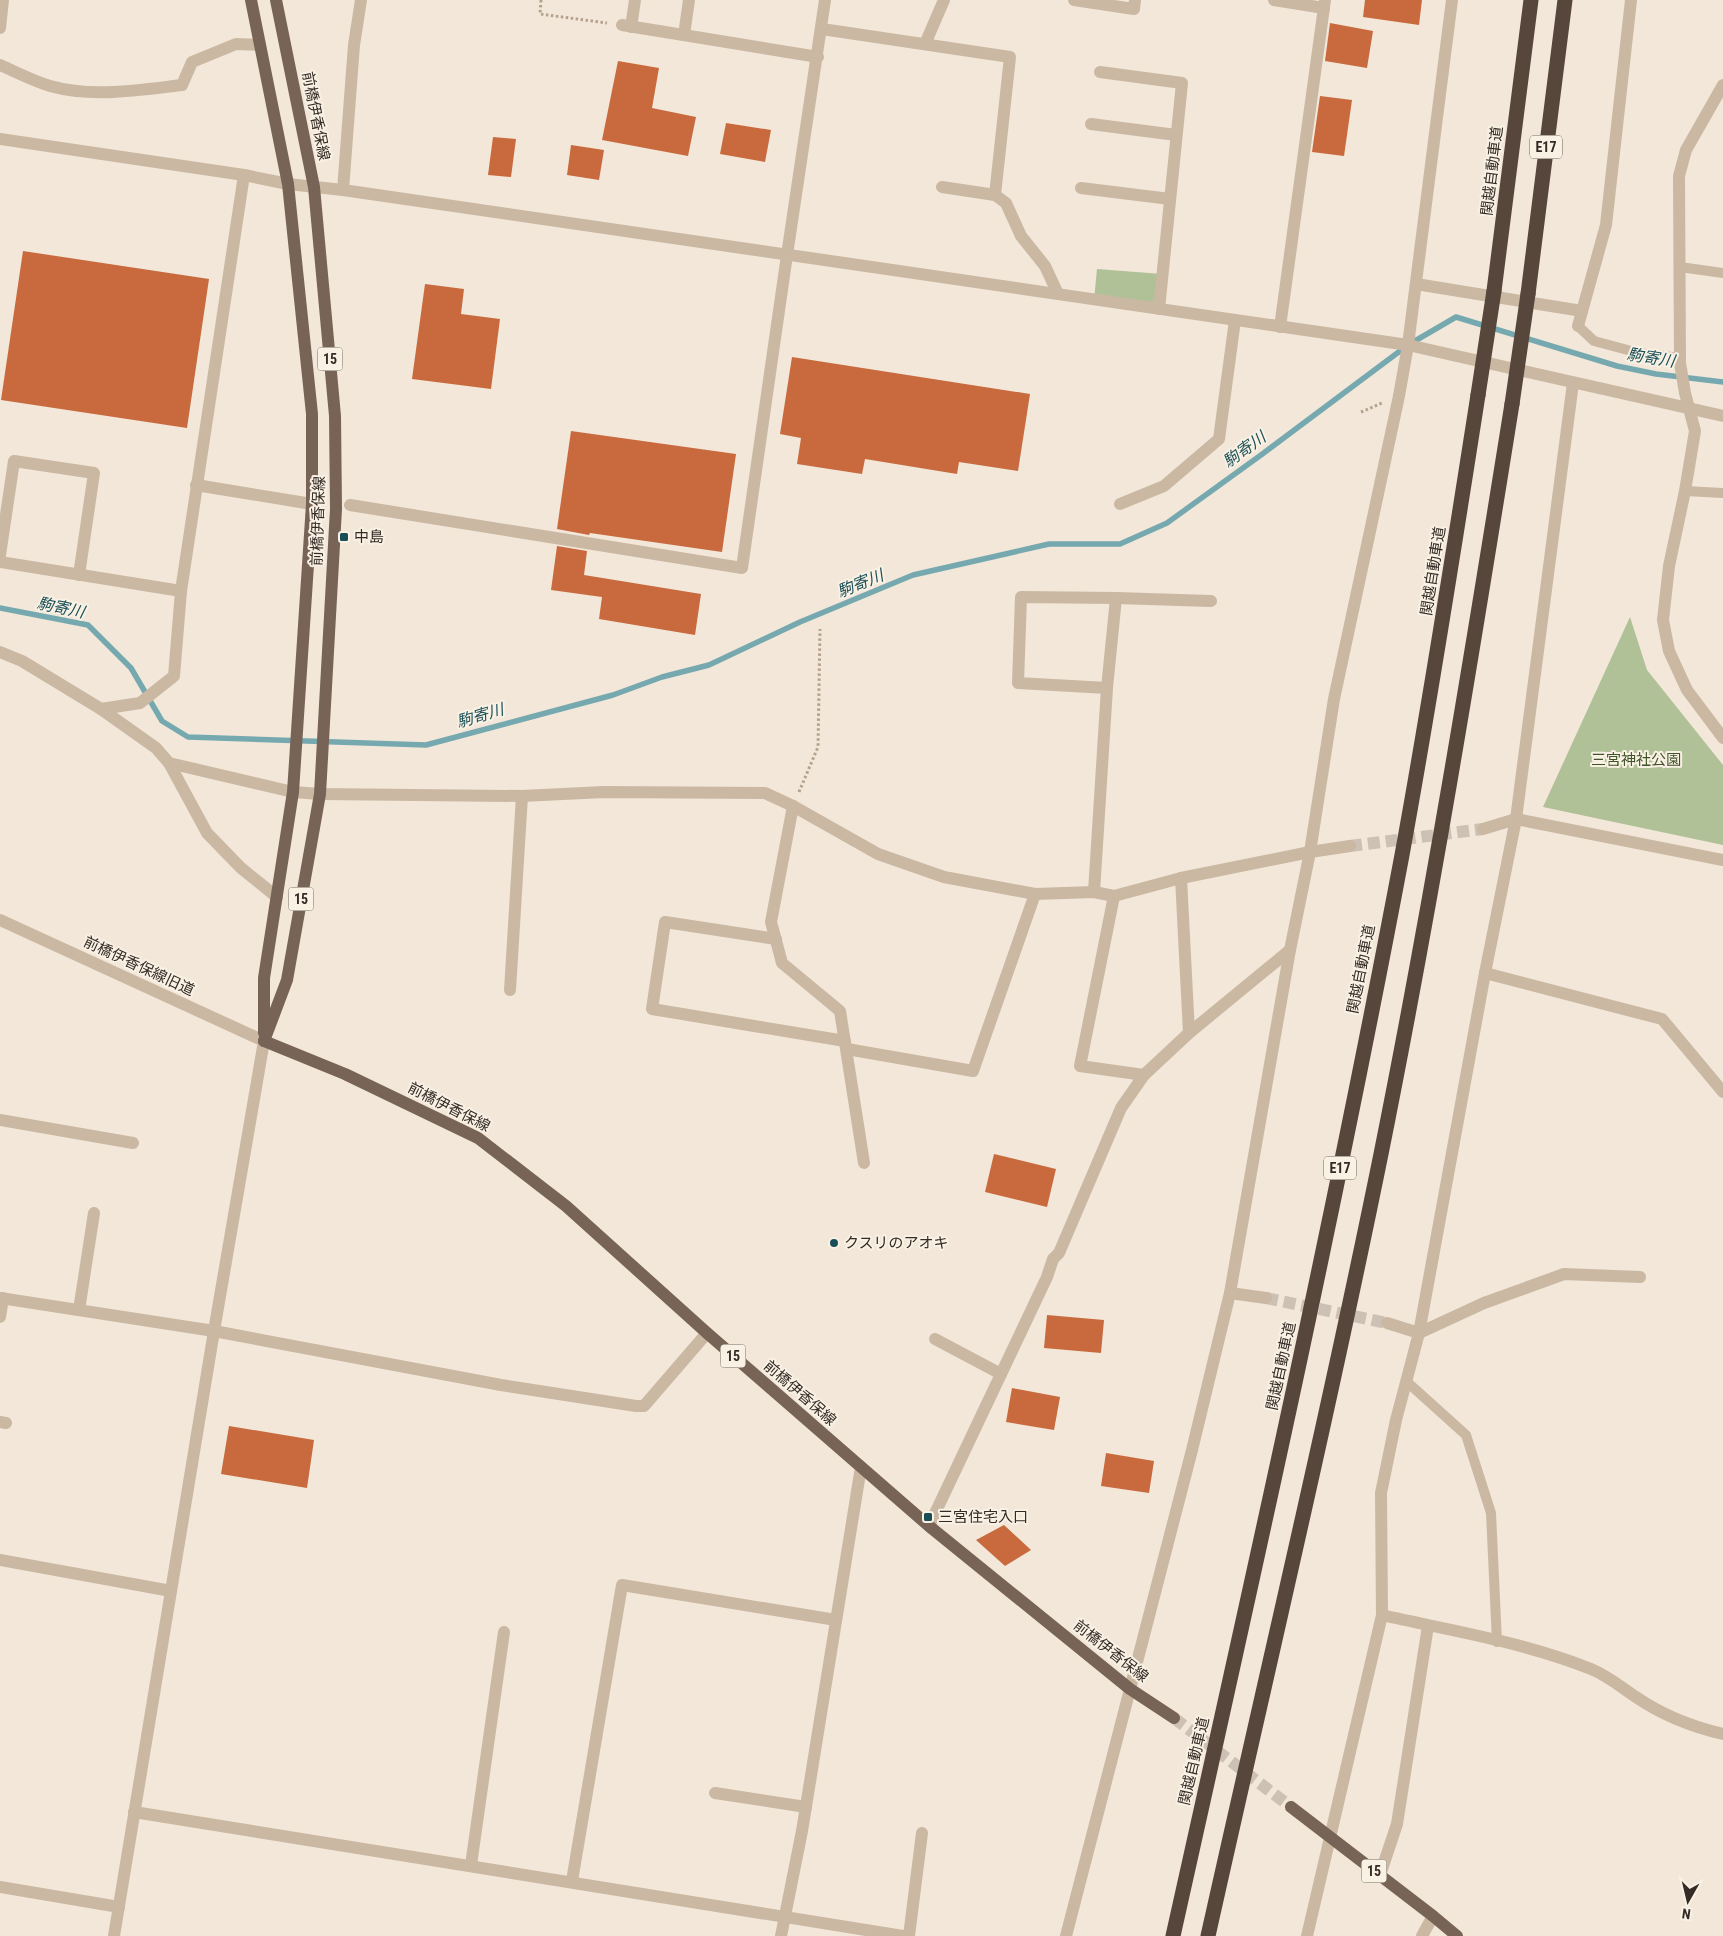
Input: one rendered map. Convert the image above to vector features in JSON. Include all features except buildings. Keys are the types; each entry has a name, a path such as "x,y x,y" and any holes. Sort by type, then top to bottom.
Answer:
{"highway":[{"name":"関越自動車道","path":"1173,1936 1268,1511 1344,1150 1404,845 1438,647 1494,291 1531,0"},
{"name":"E17","path":"1208,1936 1302,1518 1380,1154 1440,841 1512,404 1528,294 1565,0"}],"main road":[{"name":"前橋伊香保線","path":"251,0 288,184 312,414 312,504 299,721 293,792 264,978 264,1041"},
{"name":"前橋伊香保線","path":"264,1041 287,980 320,794 336,509 335,416 314,187 276,0"},
{"name":"前橋伊香保線","path":"264,1041 345,1074 478,1138 566,1206 706,1333 929,1526 1130,1689 1174,1718"},
{"name":"15","path":"1291,1807 1457,1936"}],"street":[{"path":"0,28 3,0"},
{"path":"343,190 354,45 361,0"},
{"path":"635,0 627,26 818,56"},
{"path":"684,35 689,0"},
{"path":"350,505 742,568 826,0"},
{"path":"925,44 944,0"},
{"path":"1074,0 1134,9 1135,0"},
{"path":"1274,0 1324,4 1280,327"},
{"path":"1066,1936 1192,1450 1230,1293 1290,950 1310,852 1334,699 1399,396 1408,345 1452,0"},
{"path":"1578,326 1606,224 1631,0"},
{"path":"822,29 1010,57 995,195"},
{"path":"0,65 50,86 85,92 146,90 182,85 192,62 236,44 260,45"},
{"path":"1100,72 1182,82 1159,309"},
{"path":"1723,85 1717,106 1686,150 1679,176 1680,361 1685,393 1695,431 1686,491 1669,566 1663,620 1669,651 1687,690 1723,738"},
{"path":"1090,124 1176,135"},
{"path":"0,139 244,174 288,184 343,190 1408,345 1723,416"},
{"path":"101,709 140,703 174,676 181,591 244,174"},
{"path":"942,187 995,195 1006,203 1021,236 1045,266 1058,294"},
{"path":"1081,188 1170,199"},
{"path":"1416,284 1582,311"},
{"path":"1120,504 1164,486 1220,439 1235,320"},
{"path":"1307,1936 1382,1615 1381,1493 1396,1420 1419,1334 1485,973 1516,819 1573,383"},
{"path":"0,554 14,461 94,473 79,575"},
{"path":"196,485 312,504"},
{"path":"0,562 181,591"},
{"path":"1107,688 1018,683 1021,597 1212,601"},
{"path":"1094,892 1107,688 1116,598"},
{"path":"0,652 22,661 101,709 156,748 169,763 207,833 240,868 277,897"},
{"path":"169,763 293,792 320,794 522,796 604,792 765,792 878,854 944,877 1035,894 1094,892 1114,896 1181,878 1310,852 1350,846"},
{"path":"510,990 522,796"},
{"path":"793,806 771,922 782,963 840,1011 864,1163"},
{"path":"1483,829 1516,819 1723,860"},
{"path":"1181,878 1189,1033"},
{"path":"776,939 665,922 652,1008 973,1071 1035,894"},
{"path":"1114,896 1080,1066 1144,1075"},
{"name":"前橋伊香保線旧道","path":"0,920 264,1041"},
{"path":"929,1526 1047,1277 1053,1259 1059,1253 1122,1108 1144,1075 1189,1033 1290,950"},
{"path":"1485,973 1662,1019 1723,1092"},
{"path":"114,1936 170,1591 264,1041"},
{"path":"0,1120 133,1143"},
{"path":"78,1310 94,1213"},
{"path":"1387,1323 1419,1334 1484,1303 1564,1274 1640,1277"},
{"path":"1230,1293 1266,1298"},
{"path":"0,1317 1,1298 214,1331 501,1385 636,1406 644,1406 706,1333"},
{"path":"935,1339 1001,1374"},
{"path":"781,1936 806,1808 861,1468"},
{"path":"0,1560 170,1591"},
{"path":"572,1881 622,1585 836,1620"},
{"path":"1382,1615 1536,1650 1605,1675 1652,1707 1694,1727 1723,1734"},
{"path":"1380,1875 1397,1824 1428,1626"},
{"path":"471,1865 504,1632"},
{"path":"715,1793 806,1808"},
{"path":"134,1812 572,1881 903,1936"},
{"path":"908,1936 922,1833"},
{"path":"0,1887 119,1907"},
{"path":"1422,1936 1433,1916"}],"lane":[{"path":"1680,267 1723,273"},
{"path":"1578,326 1594,341 1680,361"},
{"path":"1686,491 1723,493"},
{"path":"1406,1381 1466,1435 1491,1513 1498,1642"}],"path":[{"path":"542,0 540,14 627,26"},
{"path":"793,806 818,747 820,629"}],"green space":[{"path":"1097,269 1162,274 1152,308 1094,300"},
{"name":"三宮神社公園","path":"1630,617 1647,670 1723,765 1723,845 1543,807"}],"waterway":[{"name":"駒寄川","path":"0,608 88,625 131,668 162,721 188,737 426,745 613,695 662,677 709,665 800,622 913,575 1049,544 1120,544 1167,523 1408,345 1456,317 1617,366 1656,374 1723,382"}],"tunnel":[{"path":"1350,846 1483,829"},
{"path":"1266,1298 1387,1323"},
{"path":"1174,1718 1291,1807"}],"place":[{"name":"中島","path":"344,537"},
{"name":"クスリのアオキ","path":"834,1243"},
{"name":"三宮住宅入口","path":"928,1517"}]}
